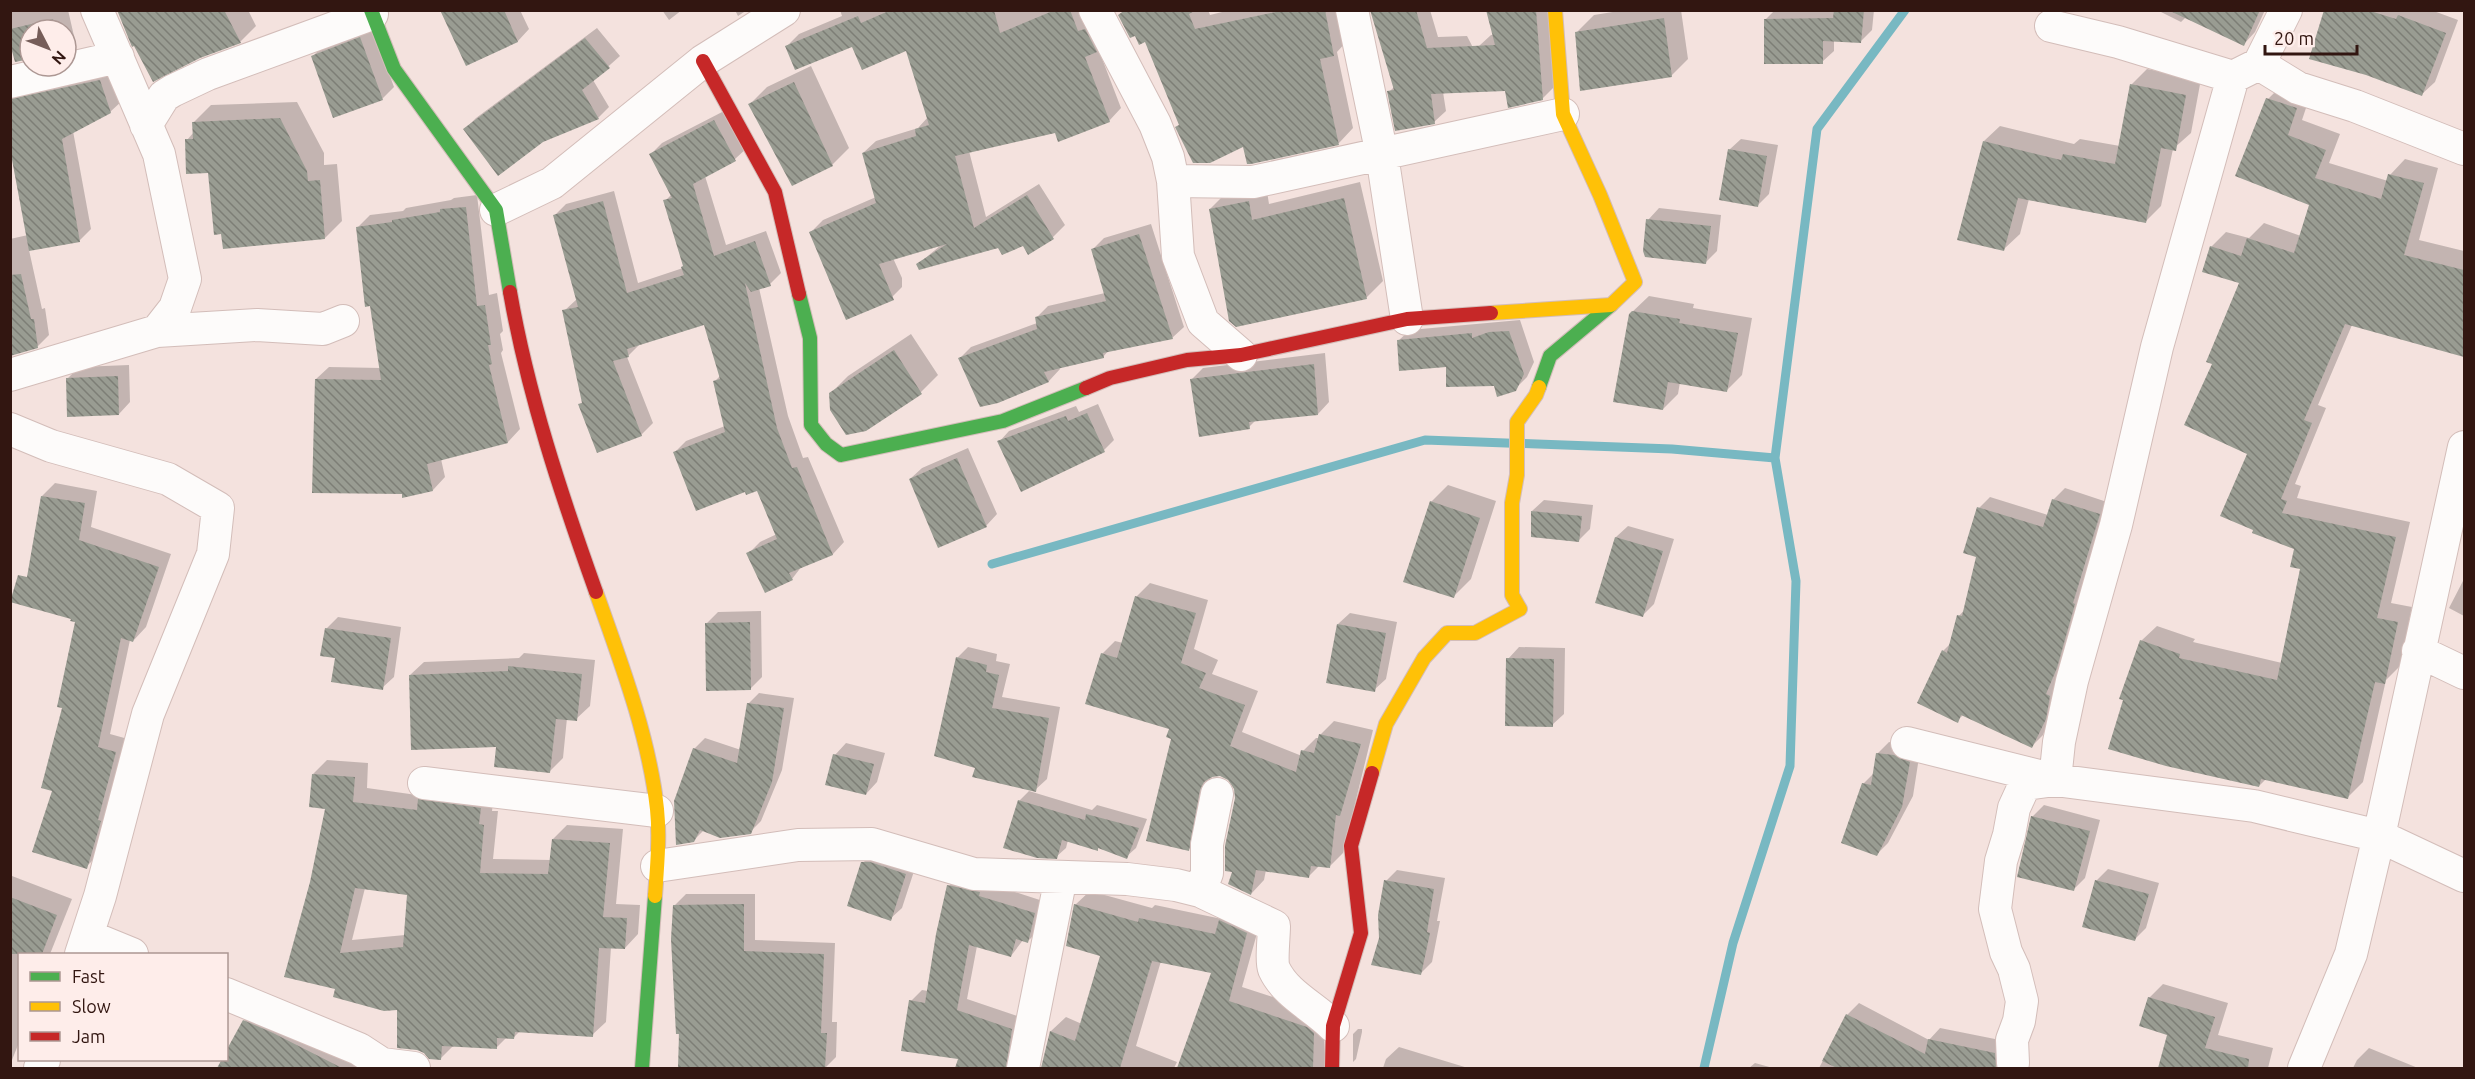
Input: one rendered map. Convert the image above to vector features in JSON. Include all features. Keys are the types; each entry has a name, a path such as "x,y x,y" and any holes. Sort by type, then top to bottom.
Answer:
{"street":[{"path":"97,10 159,154 185,279 175,308 157,331"},
{"path":"496,210 552,183 703,61 784,10"},
{"path":"1095,10 1155,124 1168,157 1173,181 1178,256 1203,322 1240,355"},
{"path":"1352,10 1382,155 1407,320"},
{"path":"1332,1068 1333,1026 1361,933 1351,846 1386,723 1424,658 1447,633 1474,633 1520,609 1512,595 1512,502 1517,475 1517,422 1536,395 1550,356 1635,282 1600,195 1563,114 1555,10"},
{"path":"2055,780 2059,742 2072,681 2116,525 2157,347 2246,70 2286,10"},
{"path":"147,125 164,96 172,91 208,74 372,12 394,69 496,210 521,353 563,499 627,679 653,782 657,811 657,866 642,1068"},
{"path":"2051,26 2246,70 2355,106 2464,149"},
{"path":"10,82 118,57"},
{"path":"703,61 775,192 810,338 811,425 826,444 842,455 1003,421 1110,378 1187,360 1240,355 1407,320 1611,305"},
{"path":"1173,181 1253,182 1563,114"},
{"path":"10,375 157,331 257,325 323,328 343,321"},
{"path":"1187,360 1203,322"},
{"path":"10,429 51,446 168,479 218,508 213,555 148,714 84,945 127,953"},
{"path":"2304,1068 2351,954 2464,447"},
{"path":"2418,651 2464,673"},
{"path":"1907,743 2055,780 2254,806 2379,836 2464,876"},
{"path":"2013,1063 2012,1040 2019,1021 2022,1001 1995,909 2001,861 2014,808 2025,784 2055,780"},
{"path":"424,783 657,811"},
{"path":"1200,891 1207,873 1208,844 1217,794"},
{"path":"657,866 798,845 872,844 974,874 1127,879 1176,885 1200,891 1274,926 1274,968 1296,997 1333,1026"},
{"path":"1023,1068 1061,877"},
{"path":"228,995 359,1049 382,1064 414,1068"}],"building":[{"path":"117,10 224,10 241,43 200,58 153,82 134,46 132,47"},
{"path":"440,10 504,10 518,42 466,66"},
{"path":"891,10 994,10 1000,33 1055,10 1070,10 1078,31 1085,29 1097,52 1085,57 1110,122 1058,142 1055,133 955,156 974,228 1027,195 1054,239 1028,255 1023,246 1002,255 998,248 919,270 916,264 947,244 879,264 894,300 846,320 809,232 876,203 862,153 916,136 915,129 929,125 906,51 862,70 852,47 795,70 785,46 858,16 861,23"},
{"path":"1125,10 1196,10 1189,14 1195,29 1285,10 1325,10 1334,56 1320,59 1339,145 1251,164 1247,164 1243,147 1210,163 1193,163 1175,127 1179,125 1145,42 1139,45 1135,36 1130,38 1118,15"},
{"path":"1370,10 1416,10 1427,48 1495,45 1486,10 1536,10 1543,100 1508,108 1505,91 1431,94 1435,124 1395,131 1387,91 1394,90"},
{"path":"1834,10 1864,10 1861,43 1823,41 1823,64 1764,64 1764,19 1833,18"},
{"path":"2168,10 2260,10 2244,46"},
{"path":"2324,10 2367,10 2396,19 2398,15 2446,33 2422,96 2366,75 2309,59"},
{"path":"1664,18 1672,77 1580,91 1575,32"},
{"path":"18,27 18,61 15,62 10,44 10,29"},
{"path":"360,37 383,100 333,118 311,56"},
{"path":"585,38 610,68 582,90 599,119 543,142 498,176 463,129"},
{"path":"100,80 111,113 62,139 80,242 29,251 10,149 10,99"},
{"path":"794,82 833,166 792,186 748,104"},
{"path":"2130,84 2186,95 2176,151 2161,148 2146,223 2018,198 2004,251 1957,240 1983,141 2061,160 2063,154 2115,164"},
{"path":"2266,98 2297,108 2288,135 2326,150 2315,178 2381,199 2388,174 2424,183 2404,255 2464,270 2464,357 2345,324 2304,420 2312,423 2281,499 2287,501 2282,513 2396,537 2377,618 2398,622 2385,684 2375,682 2348,799 2261,779 2259,787 2166,766 2108,749 2123,700 2119,699 2140,640 2180,654 2179,658 2277,680 2300,569 2290,567 2294,549 2252,533 2253,530 2220,516 2247,454 2184,425 2212,364 2206,362 2239,283 2202,272 2210,246 2241,256 2247,238 2294,253 2309,205 2235,176"},
{"path":"280,118 307,171 308,181 320,180 325,239 223,249 221,234 214,235 208,173 186,174 185,139 193,139 192,122"},
{"path":"714,120 736,161 693,184 714,256 755,241 771,286 751,292 745,283 777,428 792,468 797,467 833,555 789,573 793,580 765,593 746,553 777,539 757,491 746,495 745,492 696,511 673,452 725,432 713,381 720,379 704,325 627,349 629,357 613,361 642,436 597,453 578,404 582,403 562,310 578,307 553,215 603,201 627,293 684,275 663,200 672,198 649,154"},
{"path":"1728,149 1767,156 1758,207 1719,200"},
{"path":"1344,198 1367,299 1236,327 1229,321 1209,209 1249,201 1252,220"},
{"path":"466,207 477,306 485,305 491,345 488,345 492,364 489,365 508,443 427,464 433,491 402,498 402,494 312,493 315,379 381,380 370,306 365,307 356,227 440,212 440,209"},
{"path":"1646,219 1711,226 1706,264 1645,257 1643,251"},
{"path":"1139,234 1173,339 1103,353 1104,358 1044,372 1049,382 998,403 980,407 958,358 1037,329 1035,317 1106,301 1091,249"},
{"path":"21,274 31,319 34,319 38,348 10,356 10,275"},
{"path":"1632,311 1680,319 1679,323 1738,333 1727,392 1668,382 1663,410 1613,402 1629,314"},
{"path":"1509,331 1524,374 1516,391 1497,397 1494,386 1446,387 1446,367 1399,371 1397,340 1472,333 1472,338 1489,332"},
{"path":"894,350 922,394 866,431 846,435 830,410 829,393"},
{"path":"1314,364 1318,415 1249,422 1250,429 1199,437 1190,379"},
{"path":"118,376 119,415 67,417 66,378"},
{"path":"1087,413 1105,452 1021,492 997,441 1066,416 1068,421"},
{"path":"957,458 987,527 938,548 909,479"},
{"path":"41,496 85,503 79,540 159,567 133,642 121,638 98,747 116,752 98,820 101,821 87,869 32,852 52,791 41,788 62,708 57,707 75,622 10,602 18,575 27,577"},
{"path":"2052,499 2100,514 2073,603 2075,604 2057,668 2046,694 2050,696 2046,719 2032,748 1961,715 1958,723 1917,703 1942,650 1947,653 1957,615 1962,616 1976,557 1963,553 1977,507 2043,527"},
{"path":"1430,501 1480,518 1454,598 1403,582"},
{"path":"1531,511 1582,516 1579,542 1531,537"},
{"path":"1615,537 1663,551 1643,617 1595,603"},
{"path":"1135,596 1196,613 1181,663 1206,673 1199,688 1245,705 1230,746 1296,772 1301,750 1314,753 1319,734 1361,744 1340,816 1336,815 1330,868 1311,866 1309,878 1256,870 1251,895 1228,884 1232,872 1225,871 1225,846 1235,798 1234,789 1228,780 1220,776 1212,777 1204,782 1200,790 1189,851 1146,841 1171,739 1166,737 1169,729 1085,704 1101,653 1117,658"},
{"path":"750,622 751,690 706,691 705,623"},
{"path":"1337,624 1386,633 1375,692 1326,683"},
{"path":"325,628 391,638 383,690 331,682 335,658 320,656"},
{"path":"956,657 987,665 986,672 999,675 992,708 1049,718 1036,792 972,777 975,768 934,756"},
{"path":"1506,658 1554,659 1553,727 1505,726"},
{"path":"508,666 582,674 577,721 556,719 550,773 494,767 496,747 411,750 409,675 508,671"},
{"path":"747,703 784,708 772,782 751,834 720,838 700,830 694,842 676,845 674,801 693,748 737,763"},
{"path":"1876,753 1894,755 1910,762 1902,807 1877,856 1841,843 1862,783 1871,785"},
{"path":"833,754 874,764 866,795 825,785"},
{"path":"312,774 355,777 353,802 417,810 418,799 481,808 479,824 484,825 480,873 548,874 552,839 610,843 603,917 627,918 625,949 599,948 593,1037 515,1032 514,1039 497,1038 497,1049 442,1046 441,1060 429,1059 417,1050 397,1048 397,1010 384,1011 333,997 335,989 284,977 310,882 325,809 309,807","holes":["355,888 407,895 403,947 340,953"]},
{"path":"1018,800 1085,820 1086,814 1139,828 1127,859 1098,848 1098,851 1062,840 1057,859 1037,858 1003,848"},
{"path":"2031,816 2090,831 2074,891 2017,877"},
{"path":"861,862 870,862 906,874 891,921 847,906"},
{"path":"1384,880 1434,889 1427,932 1430,933 1421,975 1371,965 1379,938 1378,915"},
{"path":"2095,880 2149,894 2135,941 2082,927"},
{"path":"947,885 980,892 979,896 1035,913 1028,943 1016,939 1011,957 969,945 957,1010 1012,1029 1006,1068 955,1068 958,1059 901,1051 909,1000 925,1003 936,934"},
{"path":"10,897 57,915 42,953 10,954"},
{"path":"744,904 744,951 824,954 821,1033 827,1033 825,1068 678,1068 679,1034 676,1034 671,939 673,905"},
{"path":"1074,904 1138,922 1139,918 1215,934 1219,920 1247,933 1229,1001 1307,1027 1314,1033 1313,1068 1177,1068 1211,973 1152,961 1120,1068 1041,1068 1050,1031 1075,1041 1100,956 1066,946"},
{"path":"2148,997 2215,1017 2205,1048 2249,1059 2248,1068 2158,1068 2167,1035 2139,1026"},
{"path":"1846,1014 1925,1054 1928,1039 1995,1053 1996,1068 1837,1068 1822,1061"},
{"path":"243,1020 342,1068 217,1068 221,1061 228,1061 228,1047"}],"waterway":[{"path":"1704,1068 1733,943 1790,766 1796,581 1775,458 1817,129 1905,10"},
{"path":"992,564 1425,440 1672,449 1775,458"}],"traffic: fast":[{"path":"371,10 394,69 496,210 510,292"},
{"path":"799,294 810,338 811,425 826,444 841,455 1003,421 1086,388"},
{"path":"1539,387 1550,356 1611,305"},
{"path":"642,1068 655,896"}],"traffic: slow":[{"path":"1491,313 1611,305 1635,282 1600,195 1563,114 1555,10"},
{"path":"1372,773 1386,724 1424,658 1447,633 1475,633 1520,609 1512,595 1512,503 1517,475 1517,422 1539,387"},
{"path":"596,592 641,726 653,782 658,830 655,896"}],"traffic: jam":[{"path":"703,61 775,192 799,294"},
{"path":"510,292 536,406 570,518 596,592"},
{"path":"1086,388 1110,378 1187,360 1241,355 1407,319 1491,313"},
{"path":"1332,1068 1333,1026 1361,933 1351,846 1372,773"}]}
